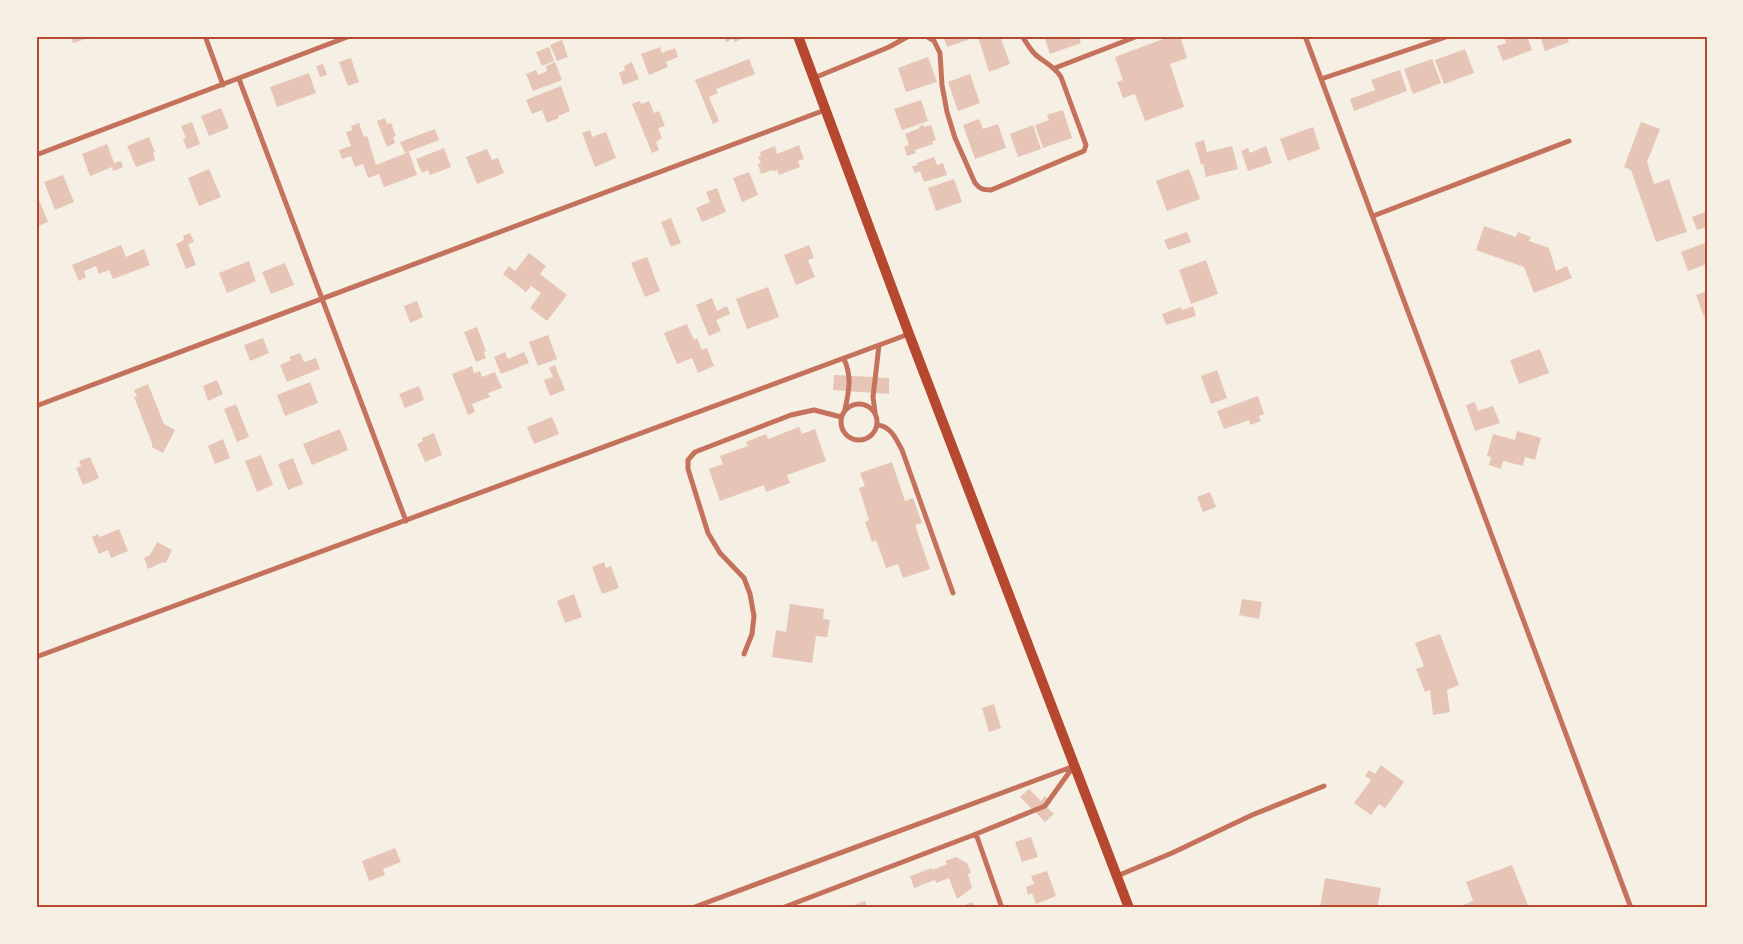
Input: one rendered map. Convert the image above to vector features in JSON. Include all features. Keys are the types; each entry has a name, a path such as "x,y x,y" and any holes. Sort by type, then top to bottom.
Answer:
{"main road":[{"path":"798,36 909,334 1129,908"}],"street":[{"path":"205,36 223,85"},
{"path":"36,155 350,36"},
{"path":"814,78 889,47 909,36"},
{"path":"926,36 934,41 940,53 943,94 954,138 975,183 984,190 991,190 1081,154 1086,145 1061,77 1055,68 1034,53 1022,36"},
{"path":"1055,68 1138,36"},
{"path":"1305,36 1631,908"},
{"path":"1321,79 1449,36"},
{"path":"239,79 406,521"},
{"path":"36,406 826,110"},
{"path":"1373,216 1569,141"},
{"path":"36,657 909,334"},
{"path":"844,359 849,370 848,396 843,414 842,429 850,438 861,440 872,435 877,424 873,397 879,345"},
{"path":"843,414 854,404 866,405 875,413"},
{"path":"744,654 752,634 754,616 750,594 744,578 720,553 708,534 688,469 688,460 695,452 791,415 814,410 843,414"},
{"path":"877,424 884,425 894,435 902,450 953,593"},
{"path":"782,908 1045,806 1074,766"},
{"path":"692,908 1074,766"},
{"path":"1117,876 1172,853 1252,815 1324,786"},
{"path":"976,834 1002,908"},
{"path":"801,901 804,908"}],"building":[{"path":"71,36 92,36 92,37 73,43"},
{"path":"724,36 749,36 735,42 733,39 726,42"},
{"path":"943,36 976,36 976,37 947,47"},
{"path":"1000,36 1010,64 989,72 978,37"},
{"path":"1044,36 1078,36 1081,43 1050,54"},
{"path":"1171,36 1180,36 1187,58 1170,64 1184,107 1145,121 1135,94 1123,98 1117,82 1123,80 1115,57"},
{"path":"1504,36 1527,36 1532,50 1503,61 1497,46 1506,43"},
{"path":"1540,36 1566,36 1569,42 1545,51"},
{"path":"562,40 568,57 557,61 550,45"},
{"path":"549,47 554,61 542,66 536,52"},
{"path":"660,47 662,53 675,48 678,57 666,62 668,67 649,75 641,54"},
{"path":"1465,49 1474,73 1444,84 1435,60"},
{"path":"928,57 937,82 906,92 898,68"},
{"path":"351,58 359,82 348,86 339,62"},
{"path":"749,59 755,74 716,89 718,93 709,97 719,121 713,124 695,80"},
{"path":"1432,59 1441,83 1413,94 1404,69"},
{"path":"555,62 562,80 533,91 526,74 536,70 538,75 547,71 546,66"},
{"path":"632,62 639,79 623,85 619,73 625,70 624,66"},
{"path":"323,64 327,75 320,77 316,66"},
{"path":"1400,70 1407,91 1354,111 1350,99 1375,90 1371,80"},
{"path":"309,73 316,93 277,107 270,87"},
{"path":"970,74 980,103 958,111 948,82"},
{"path":"561,86 570,111 547,123 542,110 532,114 526,100"},
{"path":"921,100 928,121 902,130 894,109"},
{"path":"640,101 641,104 649,101 654,113 659,111 665,126 658,128 662,138 656,142 659,150 652,153 632,104"},
{"path":"221,108 229,128 209,136 201,116"},
{"path":"1063,110 1072,138 1043,148 1035,125 1049,120 1047,115"},
{"path":"385,118 387,124 391,123 396,136 393,137 395,143 387,147 377,121"},
{"path":"979,119 983,129 998,124 1006,148 975,159 963,125"},
{"path":"192,122 200,144 187,149 183,139 186,138 181,126"},
{"path":"1641,122 1660,129 1647,162 1654,184 1669,179 1687,232 1656,242 1631,170 1624,167"},
{"path":"359,123 364,137 367,136 376,165 409,152 417,175 384,187 379,174 368,178 363,164 355,167 351,156 342,159 339,150 351,146 346,132 352,130 351,126"},
{"path":"924,125 924,127 931,125 936,140 932,142 933,144 915,150 916,153 907,156 904,147 909,145 905,134"},
{"path":"1033,125 1041,149 1018,157 1010,134"},
{"path":"1313,127 1320,149 1288,161 1280,139"},
{"path":"435,129 439,140 405,153 400,142"},
{"path":"590,130 592,137 606,132 616,158 595,167 582,133"},
{"path":"149,137 155,152 153,153 155,160 136,167 127,146"},
{"path":"1204,140 1207,152 1232,146 1238,169 1206,177 1195,143"},
{"path":"107,144 114,163 121,161 123,167 113,171 112,167 90,176 82,154"},
{"path":"799,145 804,159 798,161 800,167 779,175 777,170 761,174 758,164 761,163 758,157 761,156 760,152 775,146 777,154"},
{"path":"1266,146 1272,163 1248,171 1241,151 1248,148 1250,153"},
{"path":"444,148 451,167 430,175 428,170 422,173 416,159"},
{"path":"487,149 492,160 498,158 504,173 477,184 466,157"},
{"path":"934,157 937,165 943,163 947,175 924,182 920,171 915,173 912,166"},
{"path":"209,169 221,197 199,206 188,178"},
{"path":"1189,169 1200,199 1167,211 1156,181"},
{"path":"749,172 758,195 742,202 733,178"},
{"path":"63,175 74,202 55,210 44,182"},
{"path":"954,179 962,202 936,211 928,188"},
{"path":"717,188 726,212 702,222 696,208 710,202 706,192"},
{"path":"39,200 48,222 36,227 36,201"},
{"path":"1707,211 1707,227 1697,230 1692,217"},
{"path":"671,218 681,243 671,247 661,222"},
{"path":"1484,226 1516,237 1518,232 1531,237 1529,241 1549,248 1556,271 1567,266 1572,278 1534,293 1524,267 1476,250"},
{"path":"1187,232 1191,242 1168,250 1164,240"},
{"path":"190,233 194,242 188,244 196,265 186,269 176,244 184,240 183,236"},
{"path":"1707,242 1707,264 1688,271 1681,252"},
{"path":"121,245 126,257 144,249 150,265 113,279 109,270 99,274 96,266 84,271 86,277 79,281 72,265"},
{"path":"809,245 814,258 808,260 815,277 796,285 784,255"},
{"path":"529,253 546,266 540,274 567,295 547,321 530,308 541,293 531,286 526,292 503,274 509,266 515,271"},
{"path":"647,257 660,291 645,297 631,263"},
{"path":"1206,260 1218,294 1191,304 1179,270"},
{"path":"249,261 256,281 227,293 219,273"},
{"path":"285,263 294,285 271,294 262,272"},
{"path":"768,287 779,317 747,329 736,299"},
{"path":"1707,291 1707,316 1704,317 1696,295"},
{"path":"712,298 717,311 727,306 730,314 716,320 721,331 709,336 696,305"},
{"path":"417,301 423,317 410,323 404,306"},
{"path":"1193,306 1196,316 1166,325 1162,314 1181,307 1182,310"},
{"path":"687,324 694,340 697,338 702,350 707,348 714,366 698,373 692,358 677,364 664,333"},
{"path":"477,327 486,351 484,352 486,358 476,362 464,332"},
{"path":"548,335 557,359 538,366 529,342"},
{"path":"263,338 269,353 250,361 244,345"},
{"path":"1540,349 1549,373 1519,384 1510,360"},
{"path":"505,352 508,359 524,352 529,363 501,374 494,357"},
{"path":"300,353 304,362 316,358 320,369 287,382 280,365 291,360 289,357"},
{"path":"555,365 565,390 550,396 544,380 553,377 549,368"},
{"path":"472,366 474,373 480,371 482,377 495,372 502,388 488,393 490,397 472,404 475,412 468,415 452,374"},
{"path":"1217,370 1227,398 1211,404 1201,376"},
{"path":"834,375 889,378 889,394 833,390"},
{"path":"217,380 223,394 208,401 203,386"},
{"path":"310,382 318,403 285,416 277,395"},
{"path":"148,384 164,424 175,430 163,453 152,447 134,397 137,396 134,390"},
{"path":"419,386 424,400 405,408 399,394"},
{"path":"1258,396 1264,414 1259,416 1261,421 1250,425 1249,420 1224,429 1217,411"},
{"path":"1475,402 1478,411 1493,406 1500,423 1475,431 1466,405"},
{"path":"236,404 249,437 237,442 224,409"},
{"path":"552,417 559,434 534,444 527,427"},
{"path":"799,427 802,434 815,429 826,461 787,475 790,483 766,492 764,485 720,501 709,469 723,464 720,456 748,446 746,442 766,434 768,439"},
{"path":"340,429 348,450 312,465 303,444"},
{"path":"1517,431 1541,438 1535,460 1525,457 1523,466 1503,461 1501,469 1489,465 1491,457 1487,456 1493,434 1515,440"},
{"path":"434,433 442,455 425,462 417,444 423,441 422,438"},
{"path":"223,439 230,458 215,464 208,446"},
{"path":"261,455 273,485 257,492 245,461"},
{"path":"90,457 99,478 83,485 76,468 81,466 79,461"},
{"path":"293,458 303,484 288,490 278,464"},
{"path":"892,462 905,501 913,498 922,523 915,525 930,569 903,578 898,564 886,568 876,540 872,542 865,522 869,520 859,488 865,486 860,473"},
{"path":"1210,492 1216,507 1203,512 1197,497"},
{"path":"119,529 128,551 111,558 108,550 99,554 92,537 98,534 100,537"},
{"path":"157,542 172,550 166,563 163,562 148,569 144,558 150,555"},
{"path":"604,562 606,568 611,566 619,588 602,594 592,567"},
{"path":"574,594 582,617 565,623 557,601"},
{"path":"1242,599 1262,602 1259,619 1239,615"},
{"path":"790,604 824,609 823,619 830,620 827,637 816,636 812,663 772,657 776,630 786,632"},
{"path":"1440,634 1459,685 1447,690 1450,712 1433,715 1430,690 1425,692 1416,669 1424,666 1415,643"},
{"path":"994,704 1001,728 989,732 982,708"},
{"path":"1381,765 1404,782 1385,808 1379,804 1371,815 1354,803 1371,780 1365,776 1369,770 1375,774"},
{"path":"1029,789 1041,801 1045,796 1051,802 1046,807 1054,814 1045,822 1020,797"},
{"path":"1031,837 1038,857 1022,862 1015,842"},
{"path":"395,848 401,862 383,869 385,875 369,881 362,861"},
{"path":"956,857 967,863 971,873 968,874 972,888 957,899 949,878 936,883 935,880 914,888 910,876 932,868 933,870 947,864 945,861"},
{"path":"1512,865 1529,908 1456,908 1473,901 1466,882"},
{"path":"1047,871 1056,896 1036,904 1032,893 1028,895 1026,887 1034,884 1031,876"},
{"path":"1325,878 1381,888 1377,908 1320,908"},
{"path":"865,901 867,908 846,908"},
{"path":"972,902 976,908 959,908"}]}
